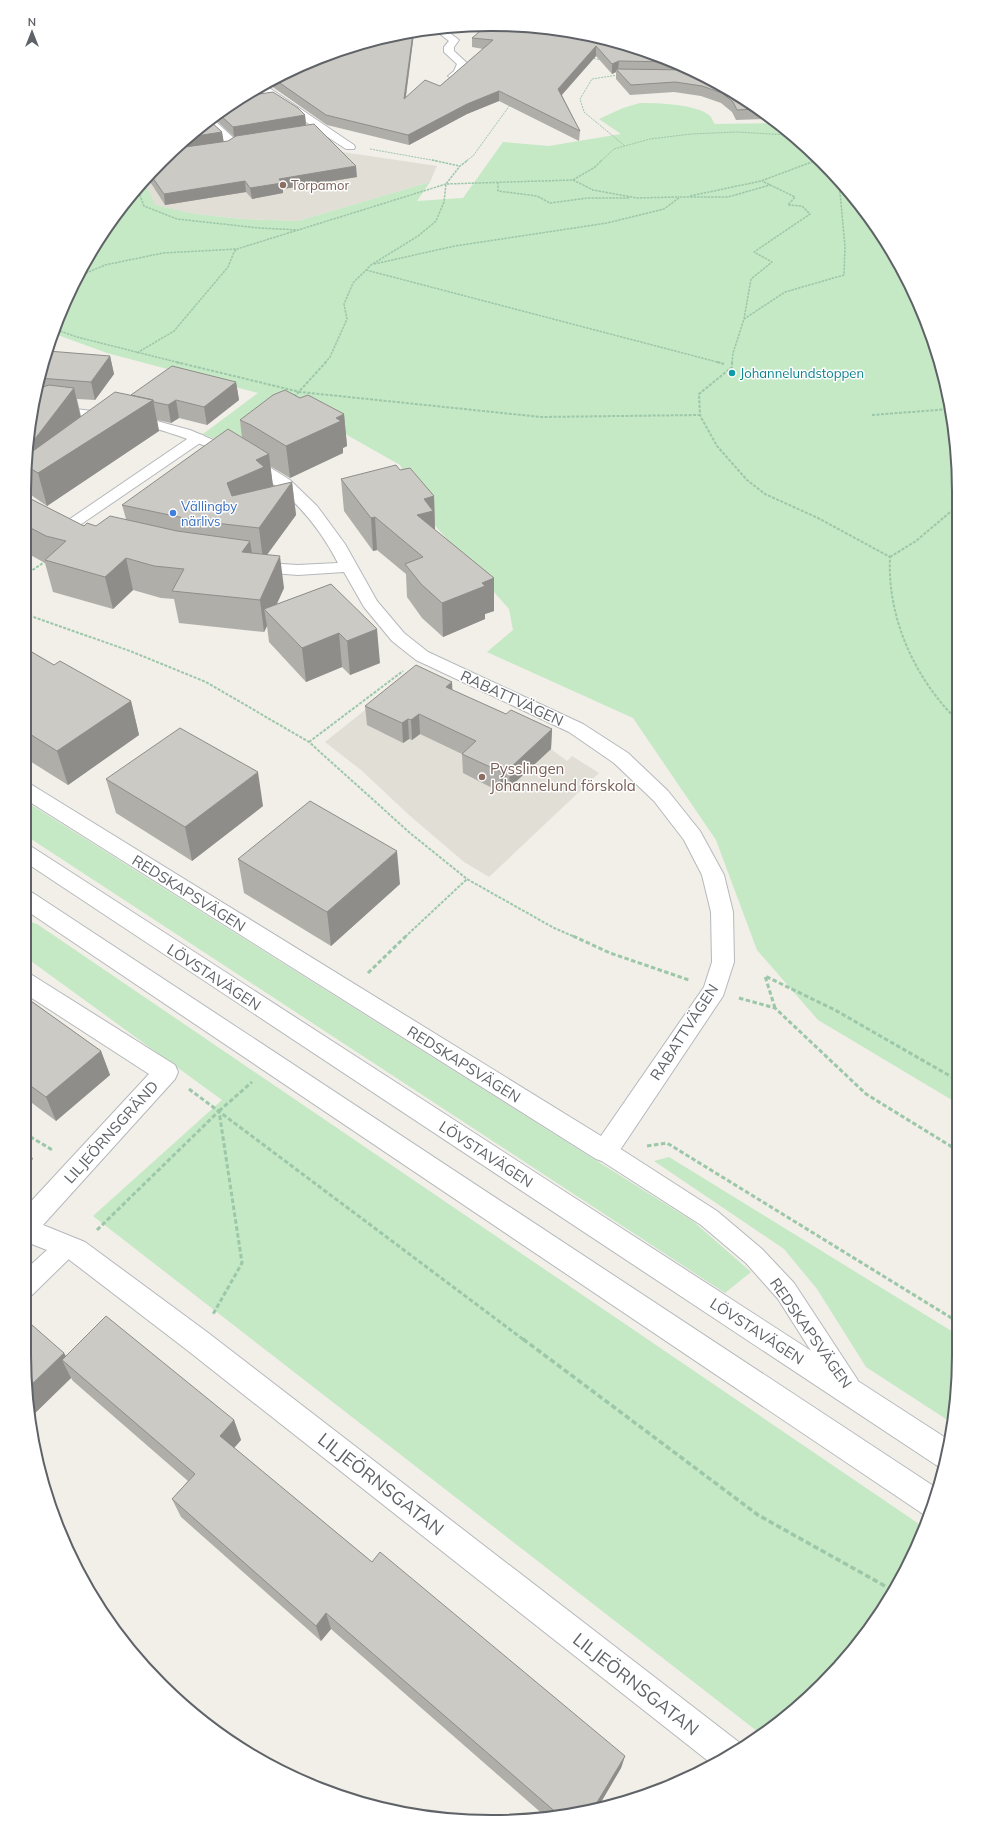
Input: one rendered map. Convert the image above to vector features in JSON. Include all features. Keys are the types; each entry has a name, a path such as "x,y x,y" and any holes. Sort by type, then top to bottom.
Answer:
{"street":[{"path":"446,34 454,40 449,47 449,52 462,63 458,72 453,76"},
{"path":"266,90 350,147"},
{"path":"262,99 275,97"},
{"path":"213,125 228,140 233,142 248,140"},
{"path":"277,135 322,128"},
{"path":"221,148 229,147 233,142"},
{"name":"RABATTVÄGEN","path":"39,408 96,414 142,421 198,438 250,461 284,483 311,509 337,544 370,603 398,637 422,656 576,728 621,758 661,796 693,836 713,875 722,912 723,962 715,990 605,1151"},
{"path":"62,523 86,533"},
{"path":"238,565 298,570 349,567"},
{"name":"REDSKAPSVÄGEN","path":"31,794 605,1151"},
{"name":"LÖVSTAVÄGEN","path":"31,856 941,1452"},
{"path":"31,904 929,1501"},
{"name":"LILJEÖRNSGRÄND","path":"31,985 166,1072 31,1220"},
{"name":"LILJEÖRNSGATAN","path":"31,1231 72,1248 197,1341 723,1752"}],"lane":[{"path":"62,523 198,438"},
{"name":"REDSKAPSVÄGEN","path":"605,1151 709,1218 754,1256 786,1291 852,1393"},
{"path":"31,1281 72,1248"}],"path":[{"path":"586,58 608,62"},
{"path":"614,70 618,75 592,79 580,99 584,112 626,146"},
{"path":"300,392 330,357 347,319 344,304 353,283 371,264 418,236 436,221 444,202 446,184 460,166 473,156 513,100"},
{"path":"573,180 595,167 614,149 650,139 691,134 738,132 783,135"},
{"path":"350,147 399,153 460,166"},
{"path":"371,264 455,246 607,223 664,209 680,198 761,181 813,162"},
{"path":"86,273 105,265 163,254 237,249 446,184 573,180 593,190 638,198"},
{"path":"761,181 795,197 788,205 802,206 810,214 754,252 772,262 751,278 744,319 733,353 732,367 699,394 700,415 717,446 747,480 765,494 818,518 890,557"},
{"path":"498,182 498,191 537,196 550,202 588,198 728,197 770,185"},
{"path":"744,319 786,292 844,275 845,246 841,191"},
{"path":"140,195 144,206 177,220 259,228 301,230"},
{"path":"137,353 174,331 228,267 234,252 237,249"},
{"path":"366,270 724,364"},
{"path":"60,331 137,353 300,392 541,417 700,415"},
{"path":"872,415 944,409"},
{"path":"890,557 916,541 952,511"},
{"path":"890,557 888,579 898,623 916,666 943,706 952,715"},
{"path":"31,571 48,560"},
{"path":"31,616 130,651 206,682 309,742 410,833 467,879 494,896 554,928 610,953 715,990 775,1008 866,1094 952,1147"},
{"path":"309,742 422,656"},
{"path":"348,992 467,879"},
{"path":"775,1008 765,976 835,1010 952,1077"},
{"path":"166,1072 758,1515 888,1588"},
{"path":"72,1248 219,1111"},
{"path":"197,1341 242,1263 219,1111"},
{"path":"31,1137 79,1167"},
{"path":"605,1151 667,1143 952,1318"}],"shaded area":[{"name":"Torpamor","path":"329,150 437,166 430,182 298,221 242,219 195,214 154,205 147,186 154,178"},
{"name":"Pysslingen Johannelund förskola","path":"395,686 510,730 551,749 567,761 572,756 599,773 489,877 464,862 409,815 361,770 325,742"}],"green space":[{"path":"640,103 676,105 704,112 710,116 715,124 768,123 772,126 817,166 857,211 890,261 905,288 928,343 943,402 948,431 952,492 952,1100 818,1020 757,950 716,840 633,718 487,652 513,630 509,609 431,521 400,465 303,410 239,449 203,434 258,393 107,353 58,335 78,288 93,261 126,211 147,186 155,205 195,214 242,219 298,221 430,182 417,201 463,198 503,142 549,146 621,134 599,119 623,108"},
{"path":"31,805 694,1222 751,1272 725,1293 31,839"},
{"path":"31,922 37,924 920,1524 905,1558 890,1585 857,1635 838,1658 795,1701 756,1731 93,1216 222,1100 31,961"},
{"path":"669,1157 952,1331 951,1385 947,1420 866,1367 817,1289 784,1249 654,1161"}],"building":[{"path":"480,31 522,32 552,35 611,47 640,55 657,62 619,61 612,64 596,46 558,89 580,131 499,91 467,104 408,135 326,115 279,83 343,55 412,38 404,99 425,80 440,86 493,40 472,38"},
{"path":"616,69 677,70 722,93 702,86 675,82 631,85"},
{"path":"273,92 298,108 305,115 233,127 223,118 259,94"},
{"path":"722,93 748,109 737,110 733,102"},
{"path":"214,124 222,132 200,135"},
{"path":"314,124 356,166 279,179 282,183 250,188 245,181 164,194 154,179 186,147 228,141 236,136"},
{"path":"53,351 110,356 91,382 45,378"},
{"path":"172,366 236,382 204,407 176,400 168,405 131,395"},
{"path":"49,385 74,388 34,440 40,402 44,387"},
{"path":"285,390 300,398 308,395 344,414 336,418 341,421 286,446 240,420 273,395"},
{"path":"115,392 153,400 38,473 32,469 33,451"},
{"path":"228,429 269,454 256,460 264,467 227,483 232,496 292,482 259,528 198,521 122,505"},
{"path":"396,465 400,470 410,468 434,496 424,499 433,511 417,515 494,578 482,583 485,586 442,603 421,584 405,564 423,557 375,517 371,518 341,479"},
{"path":"31,499 84,526 87,523 96,526 110,516 177,531 250,541 242,552 280,556 260,600 172,591 184,569 154,566 126,558 105,577 45,560 66,541 46,536 31,528"},
{"path":"331,584 377,629 347,641 339,633 302,648 264,609"},
{"path":"31,652 54,665 60,661 131,701 57,751 31,735"},
{"path":"416,665 452,682 446,687 506,714 511,710 552,729 510,768 506,767 501,772 462,754 476,741 419,714 411,720 408,719 402,723 365,706"},
{"path":"180,728 258,772 185,827 106,779"},
{"path":"310,801 397,851 327,912 238,859"},
{"path":"31,1001 101,1051 46,1097 31,1086"},
{"path":"106,1316 234,1420 220,1436 372,1562 380,1552 625,1756 597,1802 554,1811 326,1613 316,1626 172,1499 195,1474 62,1360"},
{"path":"31,1324 64,1353 32,1384"}],"place":[{"name":"Torpamor","path":"283,185"},
{"name":"Johannelundstoppen","path":"732,373"},
{"name":"Vällingby närlivs","path":"173,513"},
{"name":"Pysslingen Johannelund förskola","path":"482,777"}]}
